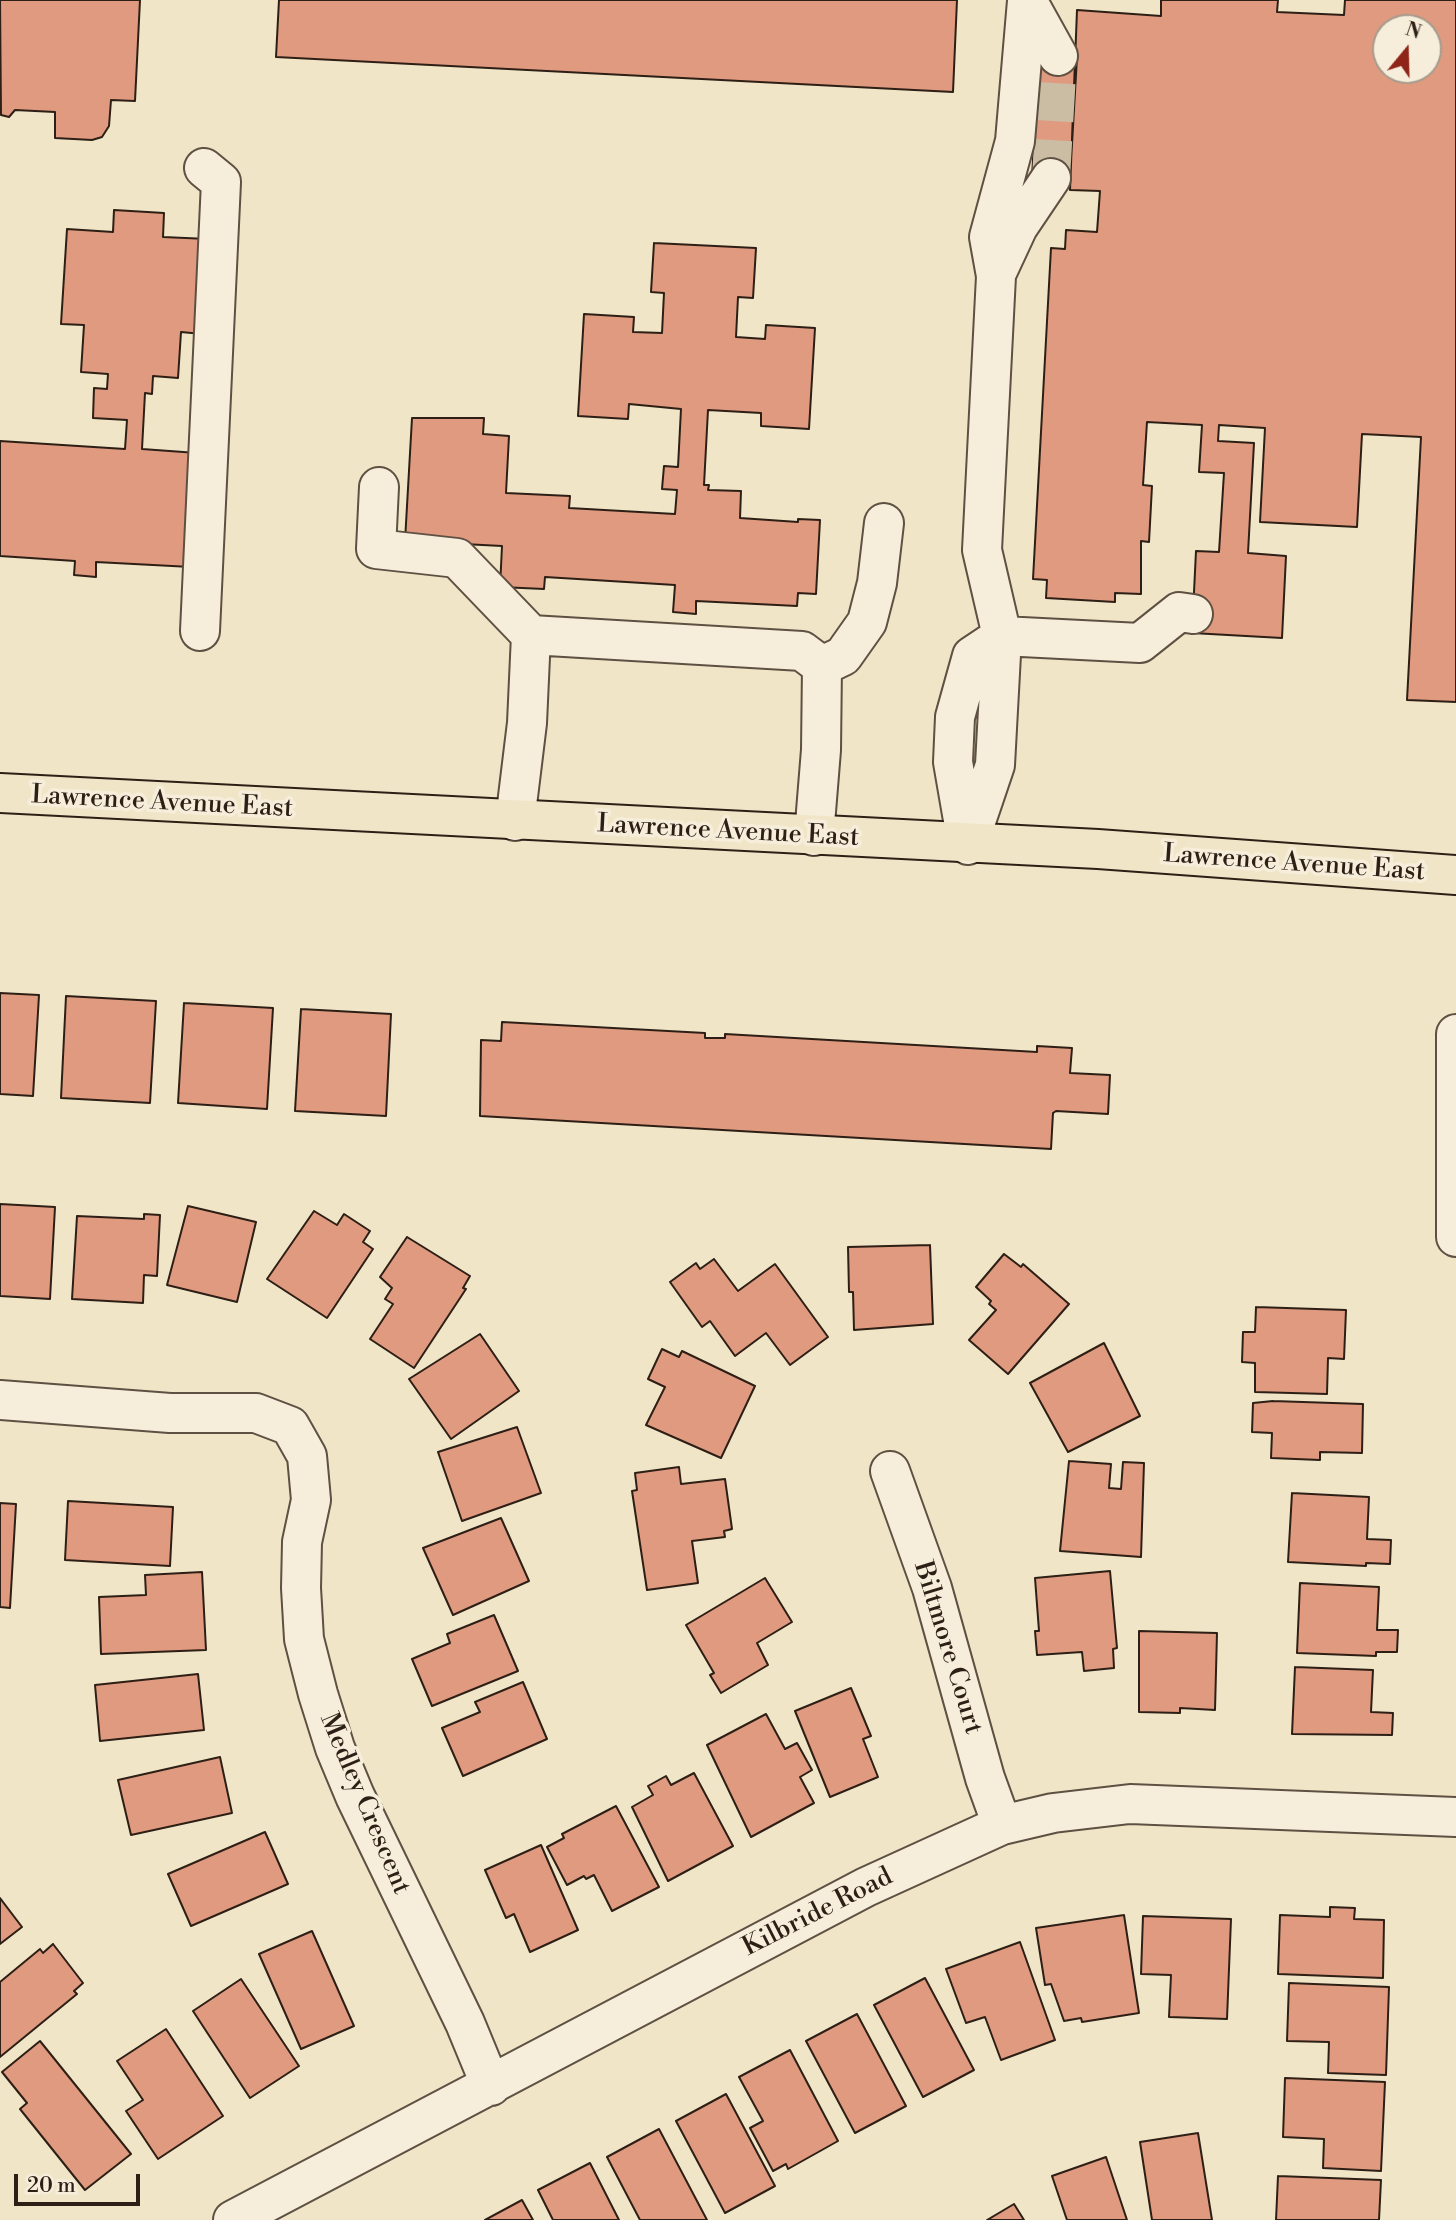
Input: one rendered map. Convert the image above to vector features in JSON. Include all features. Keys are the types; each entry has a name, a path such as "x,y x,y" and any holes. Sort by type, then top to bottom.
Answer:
{"main road":[{"name":"Lawrence Avenue East","path":"0,793 968,845 1098,849 1456,875"}],"street":[{"path":"1003,0 996,126 1003,137 1024,142"},
{"path":"968,845 995,765 1002,636 982,550 996,275 989,237 1024,142 1027,0"},
{"path":"1027,0 1058,56"},
{"path":"200,631 221,182 204,168"},
{"path":"996,275 1018,227 1051,178"},
{"path":"379,487 376,549 457,558 530,635 802,651 822,666"},
{"path":"822,666 843,656 867,622 877,583 884,523"},
{"path":"1002,636 1140,643 1179,612 1193,614"},
{"path":"515,821 527,723 530,635"},
{"path":"814,836 821,750 822,666"},
{"path":"1456,1034 1456,1237"},
{"name":"Medley Crescent","path":"0,1400 170,1413 256,1413 290,1426 307,1456 311,1500 302,1542 302,1614 304,1639 321,1705 355,1796 465,2023 491,2086"},
{"name":"Biltmore Court","path":"890,1471 932,1588 1002,1825"},
{"name":"Kilbride Road","path":"233,2220 866,1887 1002,1825 1053,1813 1130,1804 1456,1817"}],"building":[{"path":"0,0 140,0 135,101 111,100 109,126 102,137 92,140 55,138 55,112 15,110 9,117 1,115"},
{"path":"279,0 957,0 953,92 276,57"},
{"path":"1161,0 1278,0 1277,12 1344,15 1345,0 1456,0 1456,702 1407,700 1421,437 1362,434 1357,527 1260,522 1265,428 1219,425 1218,441 1254,443 1248,553 1286,556 1282,638 1192,633 1196,551 1219,552 1224,473 1199,472 1202,425 1147,422 1143,485 1152,486 1149,542 1141,541 1141,594 1115,593 1115,602 1046,598 1047,580 1033,579 1051,248 1065,249 1066,230 1097,232 1100,191 1070,190 1077,10 1161,16"},
{"path":"1039,54 1077,57 1070,179 1032,177"},
{"path":"114,210 164,213 163,237 208,239 202,334 181,332 178,378 153,376 152,394 145,393 142,449 197,453 191,567 96,562 96,577 74,575 75,561 0,556 0,441 125,449 127,420 93,418 94,388 107,389 108,374 81,372 84,325 61,324 67,229 113,232"},
{"path":"654,243 756,248 753,298 738,297 736,337 765,339 766,325 815,328 809,429 761,426 761,413 708,410 704,485 709,485 708,490 741,491 740,518 798,522 798,519 820,520 816,594 798,593 797,606 696,601 696,614 673,612 675,585 545,577 544,589 500,587 502,546 405,541 412,418 484,418 483,434 509,436 506,493 570,496 569,508 675,514 677,490 662,489 664,466 678,467 681,409 629,404 628,419 578,416 584,314 634,317 633,332 662,333 664,293 651,292"},
{"path":"0,993 39,995 33,1096 0,1094"},
{"path":"66,996 156,1001 150,1103 61,1098"},
{"path":"184,1003 273,1008 267,1109 178,1103"},
{"path":"301,1009 391,1014 386,1116 295,1111"},
{"path":"502,1022 705,1033 705,1038 725,1038 725,1034 1037,1052 1037,1046 1072,1048 1070,1073 1110,1075 1108,1114 1056,1111 1053,1113 1051,1149 480,1116 481,1040 501,1041"},
{"path":"0,1204 55,1207 50,1299 0,1296"},
{"path":"188,1206 256,1222 237,1302 167,1285"},
{"path":"314,1211 337,1225 344,1214 370,1231 363,1242 373,1249 327,1318 267,1279"},
{"path":"144,1214 160,1215 157,1276 144,1275 143,1303 72,1299 77,1216 144,1219"},
{"path":"407,1237 470,1276 463,1288 466,1289 414,1368 370,1339 393,1304 385,1299 392,1288 380,1277"},
{"path":"930,1245 933,1324 854,1330 853,1292 849,1292 848,1247"},
{"path":"1004,1254 1021,1267 1023,1264 1069,1304 1008,1374 969,1340 996,1310 989,1304 991,1301 976,1287"},
{"path":"714,1259 738,1291 775,1264 828,1337 790,1365 766,1333 735,1356 710,1321 702,1327 670,1282 696,1263 700,1269"},
{"path":"1256,1307 1346,1310 1344,1359 1328,1358 1327,1394 1255,1392 1255,1363 1242,1362 1243,1332 1255,1332"},
{"path":"480,1334 519,1391 451,1439 409,1379"},
{"path":"1104,1343 1140,1416 1068,1452 1030,1383"},
{"path":"662,1349 679,1357 682,1351 755,1386 721,1458 646,1425 665,1387 648,1379"},
{"path":"1273,1401 1363,1404 1362,1453 1320,1452 1320,1460 1271,1458 1272,1433 1252,1432 1253,1403"},
{"path":"517,1427 541,1493 462,1521 438,1452"},
{"path":"1069,1461 1111,1464 1109,1488 1121,1489 1123,1462 1144,1463 1141,1557 1060,1551"},
{"path":"679,1467 681,1484 725,1479 732,1529 724,1531 725,1537 692,1541 698,1583 647,1590 632,1491 637,1490 635,1473"},
{"path":"1292,1493 1369,1497 1367,1539 1391,1540 1390,1564 1366,1563 1366,1566 1288,1562"},
{"path":"68,1501 173,1507 170,1566 65,1560"},
{"path":"0,1503 16,1504 10,1608 0,1607"},
{"path":"501,1518 529,1581 453,1615 423,1548"},
{"path":"1110,1571 1117,1648 1113,1649 1114,1668 1084,1671 1082,1652 1037,1655 1035,1631 1039,1631 1035,1578"},
{"path":"202,1572 206,1650 101,1654 99,1597 146,1595 145,1575"},
{"path":"765,1578 792,1622 757,1643 768,1665 721,1693 710,1675 714,1673 686,1625"},
{"path":"1300,1583 1379,1587 1377,1630 1398,1630 1397,1652 1376,1652 1376,1656 1297,1653"},
{"path":"494,1615 518,1671 432,1706 412,1659 450,1643 447,1634"},
{"path":"1139,1631 1217,1633 1215,1710 1180,1708 1180,1713 1139,1712"},
{"path":"1295,1667 1373,1670 1371,1712 1393,1713 1392,1735 1292,1734"},
{"path":"198,1674 204,1730 100,1741 95,1685"},
{"path":"523,1682 547,1739 463,1776 442,1728 480,1712 475,1702"},
{"path":"851,1688 871,1736 863,1739 878,1777 830,1797 795,1711"},
{"path":"766,1714 785,1749 797,1743 812,1770 800,1777 814,1803 751,1837 707,1745"},
{"path":"220,1757 232,1813 131,1835 118,1780"},
{"path":"694,1773 733,1846 668,1881 632,1807 653,1795 648,1786 666,1776 671,1785"},
{"path":"616,1806 659,1887 612,1911 594,1875 586,1879 584,1876 567,1885 547,1847 564,1838 562,1834"},
{"path":"265,1832 288,1884 191,1926 168,1874"},
{"path":"541,1845 578,1930 530,1952 514,1914 506,1918 485,1870"},
{"path":"0,1898 22,1927 0,1944"},
{"path":"1330,1907 1355,1908 1354,1919 1384,1920 1383,1978 1278,1974 1280,1915 1330,1917"},
{"path":"1124,1915 1139,2013 1082,2022 1081,2018 1064,2021 1051,1984 1045,1985 1036,1928"},
{"path":"1143,1916 1231,1919 1227,2019 1169,2017 1171,1975 1141,1974"},
{"path":"312,1931 354,2026 301,2049 259,1954"},
{"path":"1020,1942 1055,2040 1001,2060 985,2017 966,2023 946,1969"},
{"path":"53,1944 83,1983 74,1991 77,1994 0,2057 0,1982 40,1949 43,1953"},
{"path":"925,1978 974,2070 923,2097 874,2005"},
{"path":"241,1979 299,2066 250,2098 193,2011"},
{"path":"1289,1983 1389,1987 1386,2075 1328,2073 1329,2042 1287,2041"},
{"path":"857,2014 906,2106 855,2133 806,2041"},
{"path":"166,2029 223,2116 158,2159 126,2111 143,2100 117,2061"},
{"path":"40,2041 131,2154 85,2190 20,2109 27,2103 2,2072"},
{"path":"790,2050 838,2141 788,2169 786,2164 773,2171 750,2128 763,2121 739,2077"},
{"path":"1285,2078 1385,2082 1381,2171 1323,2168 1324,2139 1283,2137"},
{"path":"726,2094 775,2186 725,2213 676,2121"},
{"path":"659,2129 707,2220 640,2220 607,2157"},
{"path":"1198,2133 1212,2220 1152,2220 1140,2142"},
{"path":"1106,2157 1127,2220 1067,2220 1052,2176"},
{"path":"590,2163 619,2220 553,2220 538,2190"},
{"path":"1278,2176 1381,2180 1379,2220 1276,2220"},
{"path":"522,2200 533,2220 485,2220"},
{"path":"1014,2204 1024,2220 987,2220"}],"tunnel":[{"path":"1051,178 1058,56"}]}
